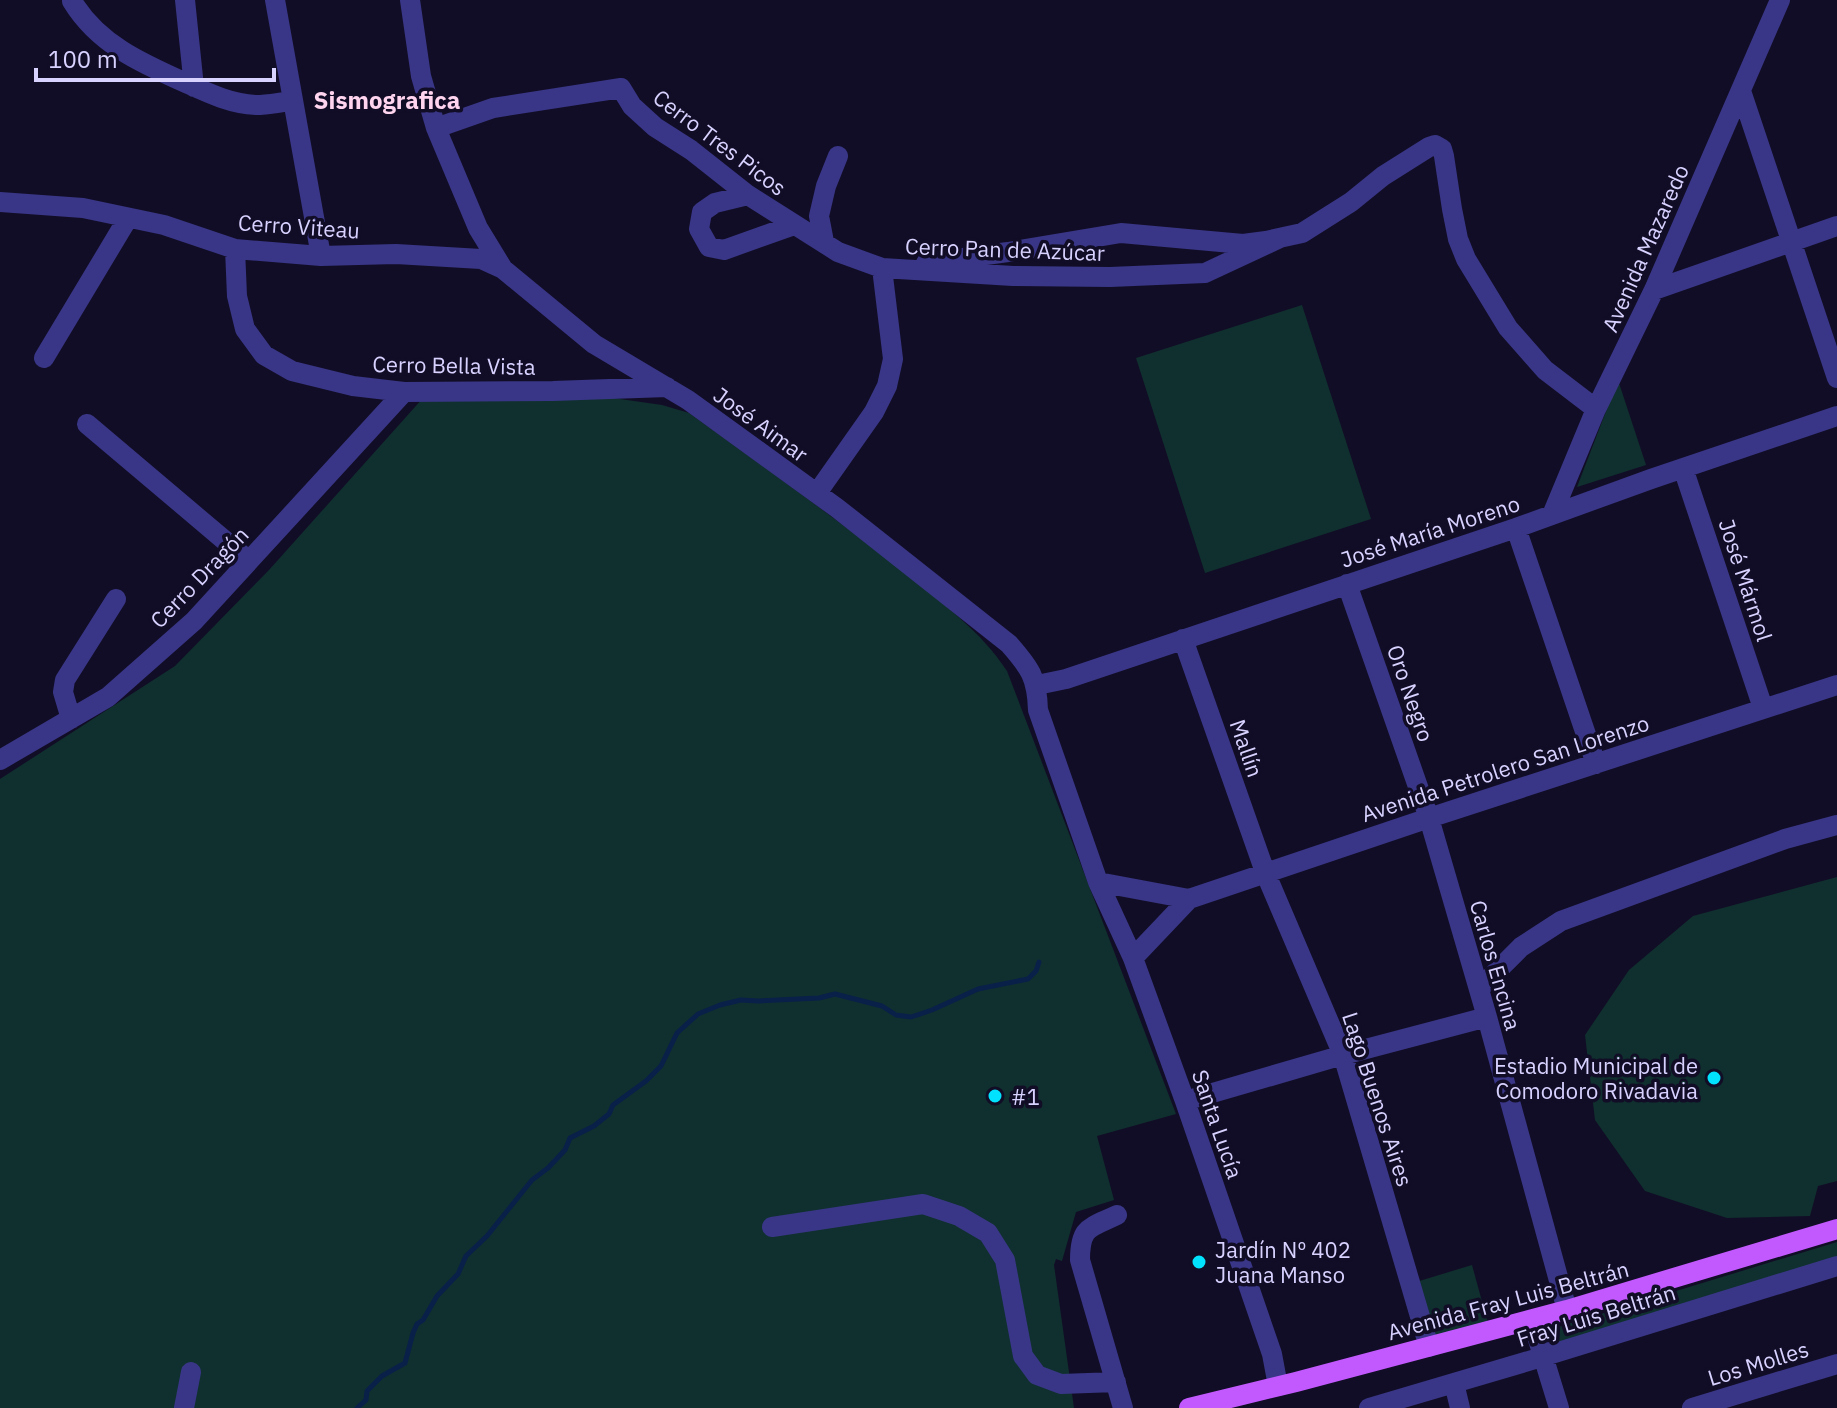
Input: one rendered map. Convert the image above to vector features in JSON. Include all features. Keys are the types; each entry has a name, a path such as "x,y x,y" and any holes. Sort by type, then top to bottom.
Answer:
{"main road":[{"name":"Avenida Fray Luis Beltrán","path":"1189,1408 1264,1395 1567,1310 1837,1229"}],"street":[{"path":"275,0 321,256"},
{"name":"José Aimar","path":"410,0 421,76 436,128 478,228 503,269 594,344 688,400 817,493 1009,644 1024,661 1037,685 1038,710 1098,882"},
{"name":"Avenida Mazaredo","path":"1552,515 1596,409 1654,290 1780,0"},
{"path":"72,1 92,28 138,62 221,99 256,105 293,101"},
{"path":"189,1 194,87"},
{"name":"Cerro Tres Picos","path":"436,128 493,108 621,88 632,106 655,127 691,150 748,195 838,252 882,268"},
{"path":"1741,91 1837,378"},
{"name":"Cerro Pan de Azúcar","path":"882,268 1008,252 1121,233 1243,244 1280,238 1302,233 1351,202 1383,176 1435,145 1442,149 1444,156 1458,239 1466,259 1508,328 1545,370 1596,409"},
{"path":"824,242 819,216 838,156"},
{"path":"748,195 715,203 702,212 699,229 709,247 724,250 794,225"},
{"name":"Cerro Viteau","path":"0,202 83,208 164,225 235,249 321,256 396,254 481,259 503,269"},
{"path":"44,358 128,218"},
{"path":"1654,290 1837,226"},
{"name":"Cerro Pan de Azúcar","path":"882,268 1013,276 1110,277 1205,273 1280,238"},
{"name":"Cerro Bella Vista","path":"235,249 237,296 245,329 264,355 292,371 353,386 404,392 667,387"},
{"path":"817,493 874,412 887,386 893,359 882,268"},
{"name":"Cerro Dragón","path":"0,760 108,697 194,621 404,392"},
{"name":"José María Moreno","path":"1037,685 1066,679 1516,528 1837,416"},
{"path":"87,424 249,561"},
{"name":"José Mármol","path":"1683,468 1763,708"},
{"path":"1516,528 1596,764"},
{"name":"Oro Negro","path":"1347,584 1429,818"},
{"path":"71,719 63,692 65,680 116,599"},
{"name":"Mallín","path":"1183,639 1265,872"},
{"name":"Avenida Petrolero San Lorenzo","path":"1133,958 1189,899 1837,685"},
{"name":"Carlos Encina","path":"1429,818 1567,1310"},
{"path":"1479,989 1521,947 1561,921 1785,839 1837,825"},
{"name":"Lago Buenos Aires","path":"1265,872 1343,1055 1429,1347"},
{"path":"1098,882 1189,899"},
{"name":"Santa Lucía","path":"1098,882 1133,958 1272,1354 1264,1395"},
{"path":"1185,1101 1487,1017"},
{"path":"772,1227 923,1204 959,1216 988,1233 1005,1260 1023,1356 1037,1375 1061,1384 1116,1382"},
{"path":"1117,1215 1086,1229 1080,1242 1080,1260 1123,1408"},
{"name":"Fray Luis Beltrán","path":"1371,1408 1837,1266"},
{"path":"1532,1320 1559,1408"},
{"name":"Los Molles","path":"1692,1408 1837,1364"},
{"path":"184,1408 191,1372"},
{"path":"1454,1383 1460,1408"}],"green space":[{"path":"1302,305 1371,519 1205,573 1136,358"},
{"path":"1618,380 1646,465 1577,487"},
{"path":"423,398 613,398 662,405 689,413 826,512 934,596 973,631 1007,671 1176,1114 1097,1136 1114,1200 1076,1212 1062,1261 1056,1259 1054,1265 1074,1408 0,1408 0,779 175,666 269,570"},
{"name":"Estadio Municipal de Comodoro Rivadavia","path":"1837,877 1837,1181 1818,1186 1810,1216 1727,1218 1645,1191 1595,1120 1585,1035 1629,970 1693,916"},
{"path":"1837,1242 1837,1260 1554,1348 1548,1330"},
{"path":"1472,1265 1489,1327 1431,1341 1416,1282"}],"waterway":[{"path":"357,1408 366,1400 367,1391 382,1376 405,1363 417,1324 458,1274 466,1256 487,1236 532,1180 565,1150 570,1138 594,1126 609,1114 613,1105 661,1066 677,1033 698,1014 741,1000 819,998 835,994 882,1006 896,1015 911,1017 978,989 1028,979 1039,962"}],"place":[{"name":"Estadio Municipal de Comodoro Rivadavia","path":"1714,1078"},
{"name":"#1","path":"995,1096"},
{"name":"Jardín Nº 402 Juana Manso","path":"1199,1262"}],"district":[{"name":"Sismografica","path":"387,100"}]}
